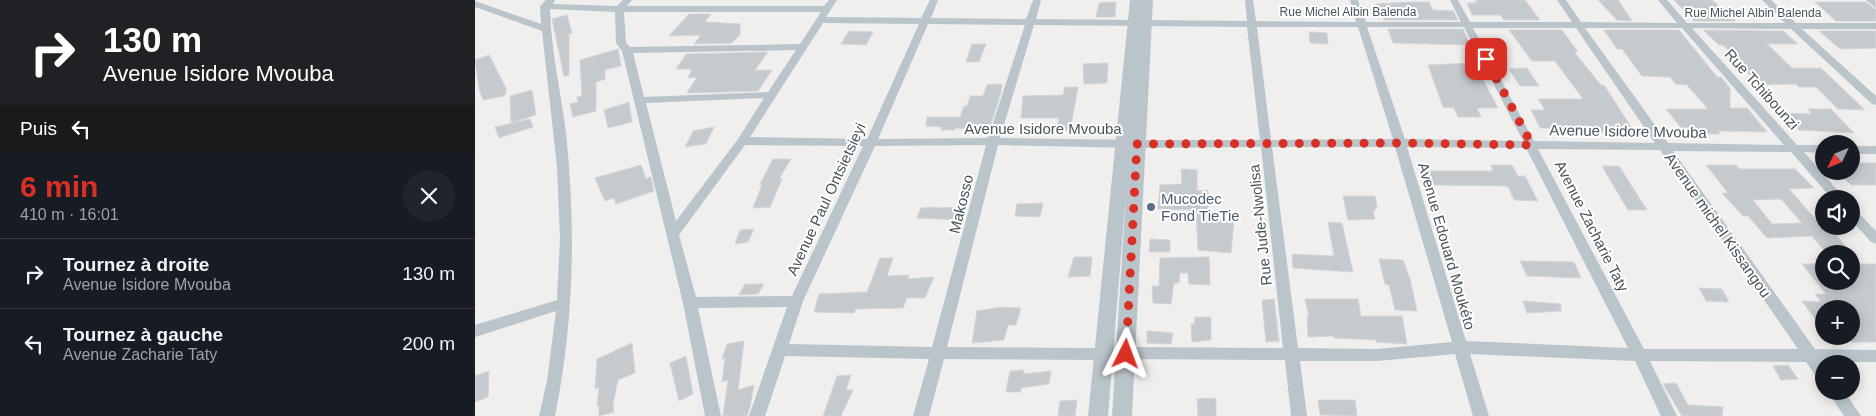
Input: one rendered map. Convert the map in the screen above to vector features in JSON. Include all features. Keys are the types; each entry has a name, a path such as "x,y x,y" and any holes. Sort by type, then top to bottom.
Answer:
{"street":[{"name":"Avenue Paul Ontsietsieyi","path":"757,416 796,301 841,209 934,0"},
{"name":"Makosso","path":"921,416 969,240 993,141 1037,0"},
{"path":"1136,0 1140,22"},
{"path":"1097,416 1130,143 1140,22 1147,0"},
{"name":"Rue Jude-Nwolisa","path":"1249,0 1299,416"},
{"name":"Avenue Edouard Moukéto","path":"1354,0 1400,143 1481,416"},
{"name":"Avenue Zacharie Taty","path":"1455,0 1532,145 1640,355 1669,416"},
{"name":"Avenue michel Kissangou","path":"1561,0 1815,363"},
{"name":"Rue Tchibounzi","path":"1662,0 1831,190"},
{"path":"1766,0 1876,102"},
{"path":"1870,0 1876,5"},
{"path":"547,416 564,303 566,243 560,133 546,29 548,3 831,4"},
{"path":"475,4 546,29"},
{"path":"623,4 621,42 627,50 638,100 691,303 713,416"},
{"path":"673,234 741,141 831,4"},
{"name":"Rue Michel Albin Balenda","path":"820,20 1252,24 1876,26"},
{"path":"627,50 802,47"},
{"path":"638,100 771,95"},
{"name":"Avenue Isidore Mvouba","path":"741,141 1400,143 1815,150"},
{"path":"1122,416 1126,354 1130,143"},
{"path":"1860,150 1876,150"},
{"path":"1860,222 1876,239"},
{"path":"691,303 796,301"},
{"path":"475,331 564,303"},
{"path":"1126,354 1377,355 1460,347 1640,355 1876,356"},
{"path":"780,350 1103,354"},
{"path":"1841,400 1853,416"}],"building":[{"path":"1475,0 1525,0 1540,20 1504,20 1501,15 1472,15 1467,3 1477,3"},
{"path":"1598,0 1618,0 1632,21 1617,20"},
{"path":"1674,0 1712,0 1736,21 1694,21"},
{"path":"1116,2 1115,17 1096,17 1099,3"},
{"path":"1429,2 1433,10 1453,11 1458,20 1384,20 1376,4"},
{"path":"1815,2 1866,2 1876,10 1876,21 1836,21"},
{"path":"689,14 711,14 705,22 740,24 740,35 731,43 694,44 701,35 669,36"},
{"path":"567,15 572,33 569,34 569,75 564,76 552,19"},
{"path":"1388,29 1463,29 1470,45 1393,43"},
{"path":"1509,30 1562,30 1578,52 1574,52 1601,85 1604,85 1635,133 1581,132 1578,128 1540,128 1531,110 1545,110 1538,99 1583,99 1555,61 1532,61"},
{"path":"1604,30 1679,30 1717,77 1721,77 1730,88 1730,108 1747,108 1767,132 1718,131 1721,134 1686,134 1666,109 1708,109 1687,85 1676,84 1670,77 1642,76 1622,49 1617,49"},
{"path":"1703,30 1783,31 1798,44 1767,44 1792,68 1821,68 1865,110 1838,109 1816,87 1799,87 1796,84 1761,85 1746,71 1750,71 1723,45 1719,45"},
{"path":"849,31 873,32 866,45 841,44"},
{"path":"1819,31 1876,31 1876,48 1840,49"},
{"path":"1309,32 1327,33 1328,44 1310,43"},
{"path":"972,44 986,44 979,62 966,62"},
{"path":"618,49 621,66 605,70 605,79 596,82 596,111 573,117 570,104 578,102 577,97 582,96 580,60"},
{"path":"768,52 755,70 772,70 758,91 687,93 697,77 688,78 692,69 676,69 686,54"},
{"path":"489,55 506,88 506,93 504,96 483,100 479,89 475,60"},
{"path":"1108,63 1107,83 1084,84 1083,64"},
{"path":"1474,63 1498,108 1477,108 1481,117 1458,117 1454,108 1443,107 1428,65"},
{"path":"1527,68 1539,86 1520,86 1509,69"},
{"path":"1002,84 989,130 955,128 955,130 941,130 942,127 926,126 927,117 960,117 964,106 967,106 970,96 983,96 987,85"},
{"path":"1065,87 1078,87 1070,131 1056,130 1059,118 1021,118 1023,96 1063,95"},
{"path":"532,90 536,115 511,123 510,96"},
{"path":"629,102 632,122 608,128 604,110"},
{"path":"1808,109 1831,109 1854,133 1799,130 1784,113 1812,114"},
{"path":"530,119 533,127 499,138 495,127"},
{"path":"714,127 706,144 685,147 693,131"},
{"path":"773,159 791,159 779,179 782,179 770,207 753,208 762,185 760,185 762,180"},
{"path":"1860,163 1876,163 1876,185 1851,185 1846,180 1860,180"},
{"path":"641,165 646,179 651,177 654,191 616,204 614,198 605,201 595,178"},
{"path":"1491,165 1512,165 1518,176 1525,176 1538,201 1514,200 1508,186 1430,185 1425,171 1493,171"},
{"path":"1706,165 1736,165 1739,169 1795,169 1814,188 1789,189 1815,219 1815,235 1836,235 1844,245 1820,245 1812,236 1767,238 1748,216 1743,216 1722,193 1728,193","holes":["1781,199 1802,223 1772,224 1753,200"]},
{"path":"1602,166 1619,166 1647,210 1628,210"},
{"path":"1181,169 1197,170 1197,191 1208,190 1208,220 1234,220 1231,253 1198,250 1196,210 1158,209 1160,185 1182,184"},
{"path":"1343,196 1375,196 1377,207 1373,212 1375,219 1348,220"},
{"path":"1043,203 1040,217 1015,216 1017,204"},
{"path":"967,207 961,220 917,218 921,208"},
{"path":"1328,222 1342,223 1353,272 1293,268 1292,254 1334,256"},
{"path":"754,229 748,242 735,244 740,230"},
{"path":"1150,239 1170,240 1170,252 1149,252"},
{"path":"1074,257 1092,257 1090,276 1068,277"},
{"path":"1209,257 1210,285 1189,284 1188,273 1180,273 1179,283 1174,283 1171,304 1153,303 1152,286 1159,286 1160,258"},
{"path":"880,258 893,258 887,276 909,275 908,279 934,277 925,298 907,298 903,308 856,309 854,313 814,312 819,294 867,292"},
{"path":"1379,259 1403,260 1410,279 1417,311 1395,310 1389,285 1385,284"},
{"path":"1520,261 1574,262 1581,278 1527,276"},
{"path":"1802,264 1815,264 1815,280"},
{"path":"1860,264 1876,264 1876,342 1860,342 1860,300 1820,300 1815,294 1826,294 1823,290 1860,290"},
{"path":"745,284 764,284 758,294 739,295"},
{"path":"1699,288 1722,289 1729,302 1706,301"},
{"path":"1274,299 1279,341 1266,342 1262,300"},
{"path":"1305,299 1358,299 1361,316 1402,316 1407,344 1334,338 1334,336 1308,337 1307,316 1309,316"},
{"path":"1523,301 1561,304 1561,311 1527,313"},
{"path":"1802,301 1815,302 1815,319"},
{"path":"1001,307 1021,308 1016,325 1008,325 1004,340 972,343 977,311"},
{"path":"1195,317 1211,317 1211,340 1192,342 1191,324 1194,324"},
{"path":"1147,331 1173,333 1171,344 1147,343"},
{"path":"744,341 738,390 754,385 750,407 747,416 723,416 728,380 722,382 725,358 722,359 727,344"},
{"path":"632,343 635,373 618,380 613,404 614,412 599,416 599,405 597,406 599,387 595,389 597,359"},
{"path":"686,356 693,394 679,401 670,363"},
{"path":"1788,365 1798,379 1781,380 1773,366"},
{"path":"1024,370 1023,374 1051,371 1049,384 1021,388 1020,392 1006,392 1010,371"},
{"path":"489,371 488,397 475,402 475,376"},
{"path":"851,375 846,390 853,390 841,416 823,416 837,376"},
{"path":"1676,383 1688,405 1723,407 1722,416 1682,416 1663,384"},
{"path":"1216,398 1216,416 1198,416 1197,399"},
{"path":"1077,400 1075,416 1058,416 1060,401"},
{"path":"1318,400 1355,400 1357,416 1320,415"}],"place":[{"name":"Mucodec Fond TieTie","path":"1151,207"}],"route":[{"path":"1126,354 1137,144 1400,143 1532,145 1486,59"}]}
